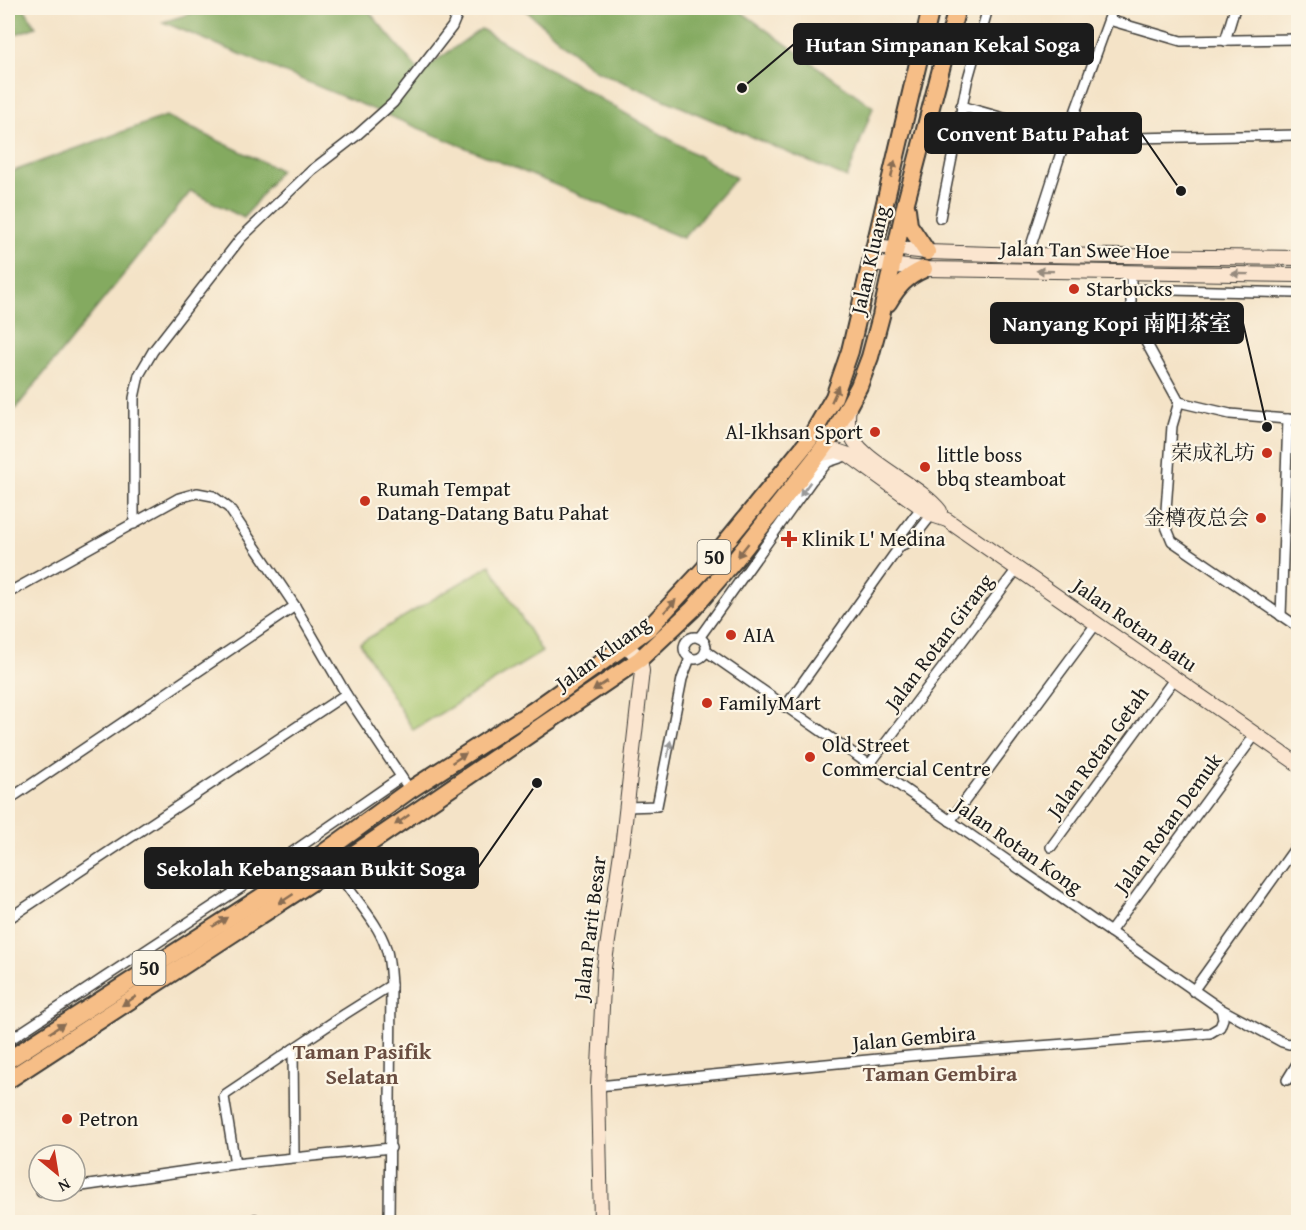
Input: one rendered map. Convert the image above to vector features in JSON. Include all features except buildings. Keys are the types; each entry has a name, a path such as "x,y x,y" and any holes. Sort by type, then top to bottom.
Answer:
{"highway":[{"name":"Jalan Kluang","path":"8,1060 113,979 275,888 406,784 533,711 649,627 704,569 793,461 822,420 843,374 872,263 931,8"},
{"name":"Jalan Kluang","path":"8,1080 335,867 640,659 693,609 818,455 849,406 870,357 897,249 906,202 957,8"},
{"path":"906,202 909,225 927,252"},
{"path":"881,316 897,287 909,276 924,269"},
{"path":"406,784 427,795 450,787"}],"street":[{"path":"134,524 134,398 139,375 153,351 241,238 312,170 356,136 393,103 452,27 460,8"},
{"path":"940,218 962,106 988,8"},
{"path":"1028,255 1066,137 1113,8"},
{"path":"1225,41 1235,8"},
{"path":"1109,20 1174,41 1299,39"},
{"path":"962,106 1078,139 1299,135"},
{"name":"Jalan Tan Swee Hoe","path":"875,246 927,252 1028,255 1299,258"},
{"name":"Jalan Tan Swee Hoe","path":"872,263 924,269 1299,275"},
{"path":"1131,272 1131,315 1179,402 1172,426 1165,524 1172,541 1299,627"},
{"path":"1130,289 1299,293"},
{"path":"1179,402 1230,414 1299,420"},
{"name":"Jalan Rotan Batu","path":"849,406 849,432 860,448 930,507 1299,764"},
{"path":"1281,616 1288,419"},
{"path":"818,455 837,450 849,454"},
{"path":"699,638 812,480 828,462 849,454"},
{"name":"Jalan Rotan Batu","path":"849,454 930,507"},
{"path":"8,593 179,498 197,493 213,496 229,508 294,606 346,694 406,784"},
{"path":"785,707 900,546 911,541 930,507"},
{"name":"Jalan Rotan Girang","path":"868,765 1017,569"},
{"path":"8,800 294,606"},
{"path":"950,821 1096,624"},
{"path":"691,638 699,638 706,645 706,651 698,659 690,658 685,653 685,642 691,638"},
{"path":"626,645 640,659"},
{"name":"Jalan Rotan Kong","path":"706,651 1221,1010 1272,1037 1294,1042 1299,1051"},
{"path":"626,807 657,806 682,680 690,658"},
{"name":"Jalan Parit Besar","path":"601,1222 604,968 642,671 640,659"},
{"name":"Jalan Rotan Getah","path":"1051,847 1175,678"},
{"path":"8,919 346,694"},
{"name":"Jalan Rotan Demuk","path":"1110,933 1256,735"},
{"path":"1193,991 1299,844"},
{"path":"335,867 344,884 379,932 389,958 391,985 389,1222"},
{"path":"8,1041 113,979"},
{"path":"235,1164 224,1097 230,1090 391,985"},
{"name":"Jalan Gembira","path":"604,1085 909,1056 1210,1033 1220,1027 1223,1019 1221,1010"},
{"path":"293,1049 294,1157"},
{"path":"1287,1080 1299,1062"},
{"path":"87,1185 235,1164 391,1148"}],"green space":[{"path":"8,8 24,8 36,27 8,37"},
{"path":"208,8 366,8 420,72 481,29 736,178 683,238 163,22"},
{"path":"523,8 736,8 873,107 847,178 593,69"},
{"path":"166,116 280,170 244,218 191,191 8,418 8,173"},
{"path":"490,565 542,652 413,730 360,643"}],"place":[{"name":"Hutan Simpanan Kekal Soga","path":"742,88"},
{"name":"Convent Batu Pahat","path":"1181,191"},
{"name":"Starbucks","path":"1074,289"},
{"name":"Nanyang Kopi 南阳茶室","path":"1267,427"},
{"name":"Al-Ikhsan Sport","path":"875,432"},
{"name":"荣成礼坊","path":"1267,453"},
{"name":"little boss bbq steamboat","path":"925,467"},
{"name":"Rumah Tempat Datang-Datang Batu Pahat","path":"365,501"},
{"name":"金樽夜总会","path":"1261,518"},
{"name":"Klinik L' Medina","path":"789,539"},
{"name":"AIA","path":"731,635"},
{"name":"FamilyMart","path":"707,703"},
{"name":"Old Street Commercial Centre","path":"810,757"},
{"name":"Sekolah Kebangsaan Bukit Soga","path":"537,783"},
{"name":"Petron","path":"67,1119"}],"district":[{"name":"Taman Pasifik Selatan","path":"362,1064"},
{"name":"Taman Gembira","path":"940,1073"}]}
